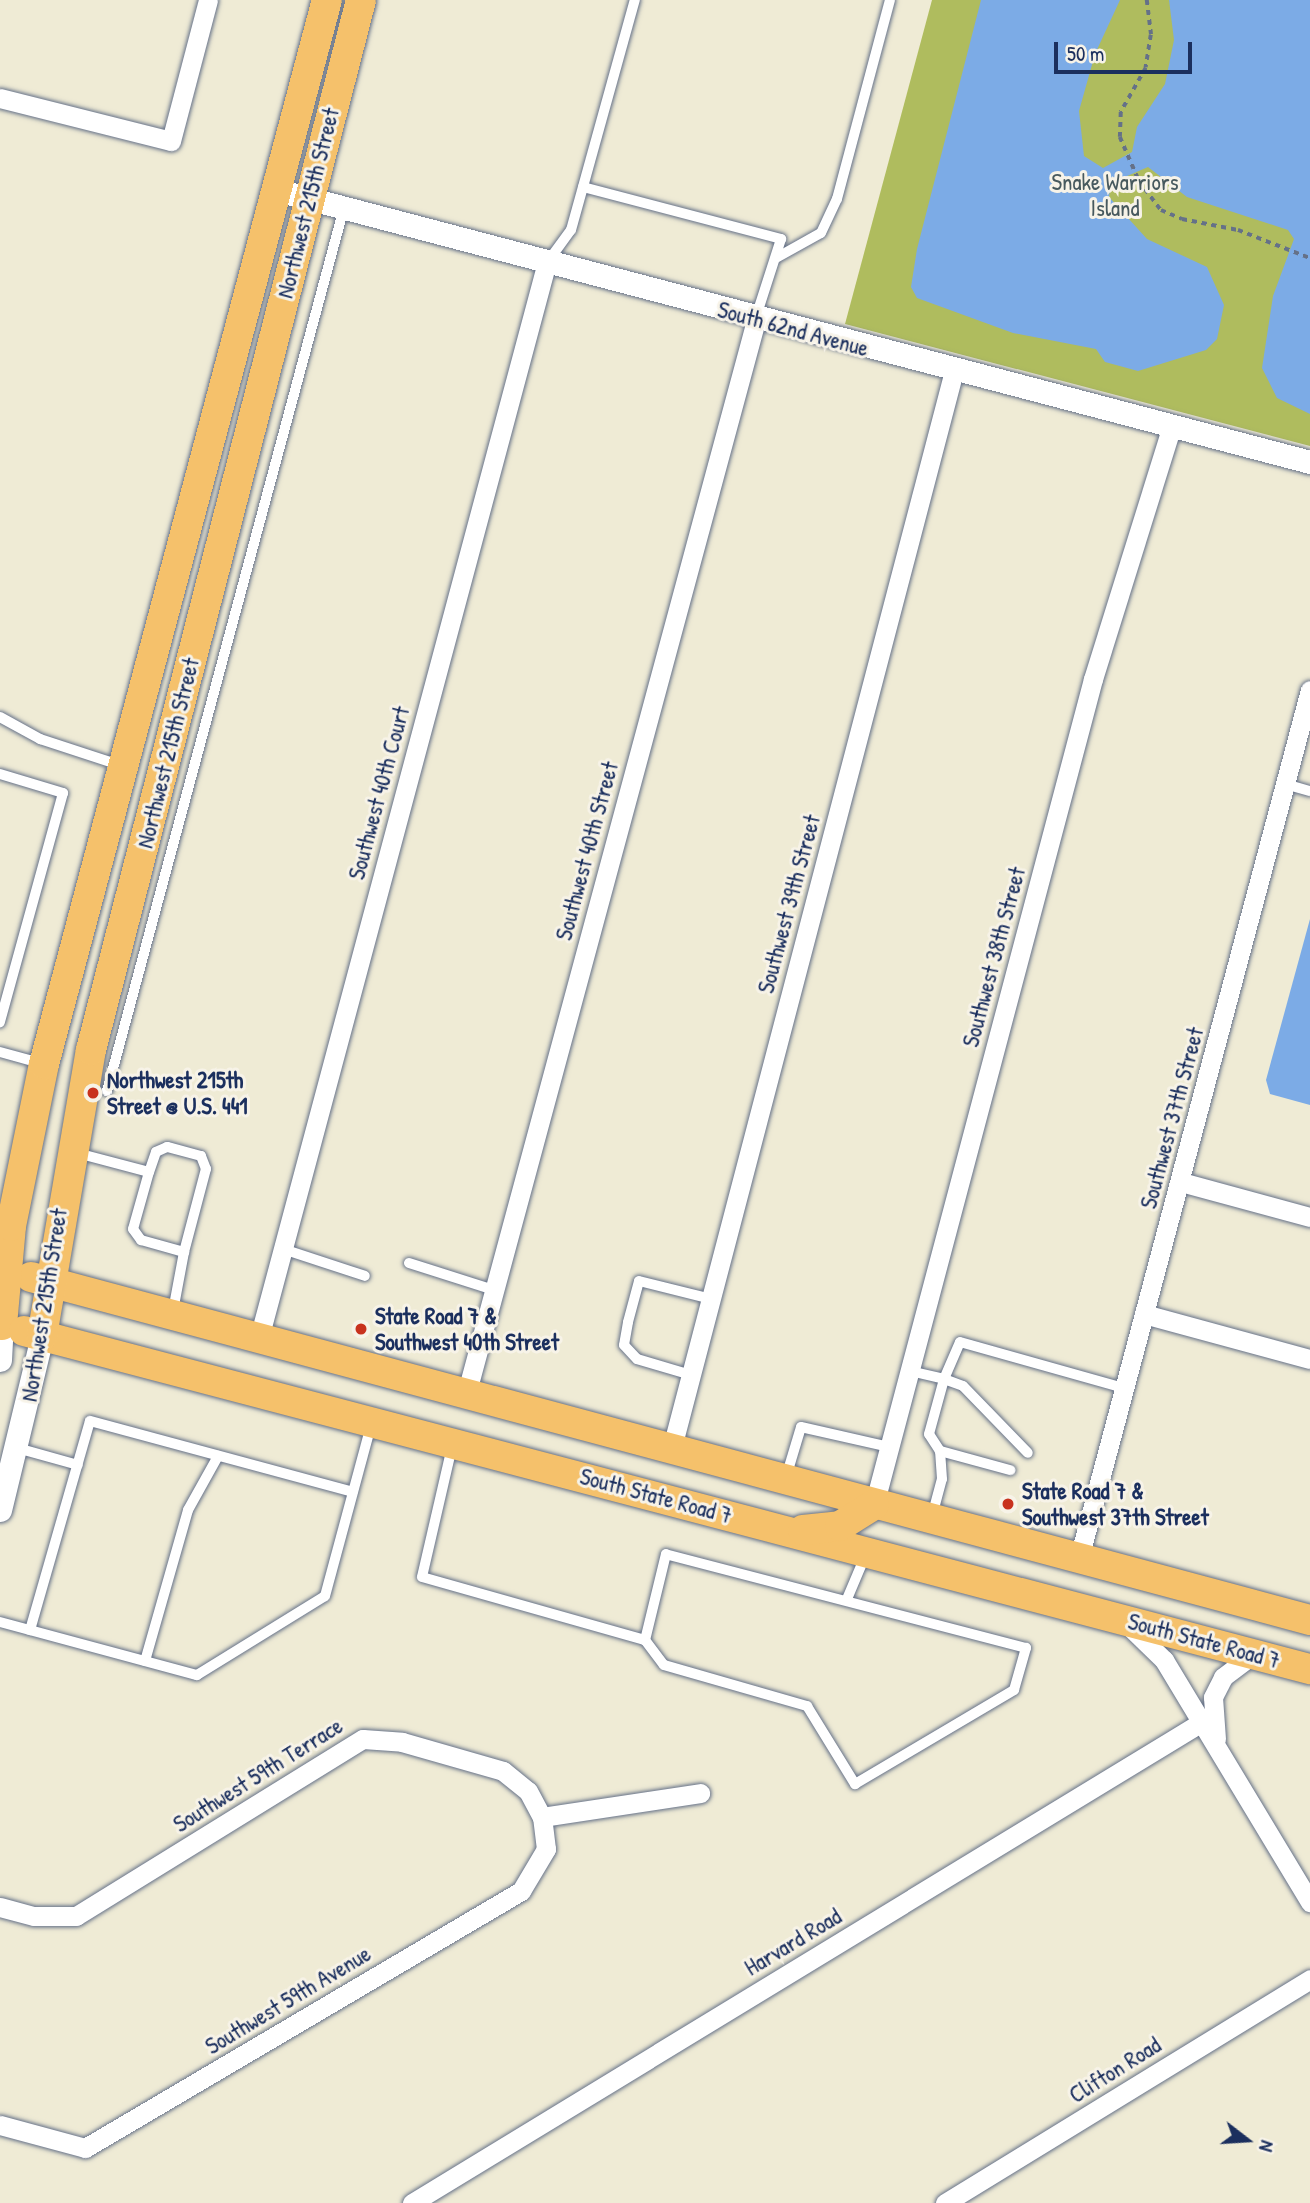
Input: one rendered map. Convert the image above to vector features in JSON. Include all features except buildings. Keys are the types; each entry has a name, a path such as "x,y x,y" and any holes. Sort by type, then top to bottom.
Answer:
{"main road":[{"name":"Northwest 215th Street","path":"1,1324 4,1270 44,1064 327,0"},
{"name":"Northwest 215th Street","path":"42,1336 48,1282 70,1151 307,198 361,0"},
{"path":"110,814 150,825"},
{"name":"South State Road 7","path":"4,1270 671,1451 1310,1620"},
{"name":"South State Road 7","path":"1,1324 1310,1669"},
{"path":"789,1531 840,1526 874,1505"},
{"path":"867,1551 901,1529 943,1523"}],"street":[{"path":"0,98 171,141 208,0"},
{"name":"South 62nd Avenue","path":"277,190 547,261 756,320 1310,462"},
{"name":"Southwest 40th Court","path":"259,1338 547,261"},
{"name":"Southwest 40th Street","path":"466,1395 756,320"},
{"name":"Southwest 39th Street","path":"671,1451 954,371"},
{"name":"Southwest 38th Street","path":"874,1505 1093,679 1172,425"},
{"name":"Southwest 37th Street","path":"1079,1558 1310,690"},
{"path":"1181,1182 1310,1217"},
{"path":"1144,1314 1310,1359"},
{"name":"Northwest 215th Street","path":"0,1360 1,1324"},
{"name":"Northwest 215th Street","path":"0,1510 42,1336"},
{"path":"1120,1619 1164,1660 1310,1902"},
{"path":"1218,1747 1210,1719 1213,1697 1223,1676 1254,1654"},
{"name":"Harvard Road","path":"412,2203 1200,1723"},
{"name":"Southwest 59th Terrace","path":"0,1907 34,1916 76,1916 363,1739 402,1742 503,1771 528,1791 542,1817"},
{"path":"542,1817 700,1793"},
{"name":"Southwest 59th Avenue","path":"0,2125 85,2148 522,1891 546,1849 542,1817"},
{"name":"Clifton Road","path":"946,2203 1310,1979"}],"lane":[{"path":"776,258 821,233 837,199 890,0"},
{"path":"547,261 571,230 633,1"},
{"path":"583,187 781,239 756,320"},
{"path":"107,1091 344,208"},
{"path":"0,717 40,739 122,766"},
{"path":"0,774 63,793 1,1018"},
{"path":"1285,785 1310,791"},
{"path":"0,1052 44,1064"},
{"path":"172,1315 184,1252 206,1169 201,1156 167,1147 156,1152 133,1229 141,1240 184,1252"},
{"path":"70,1151 149,1172"},
{"path":"283,1249 365,1276"},
{"path":"409,1263 494,1290"},
{"path":"691,1375 636,1359 624,1345 639,1281 711,1299"},
{"path":"943,1523 940,1451 929,1434 944,1379 960,1342 1124,1388"},
{"path":"910,1371 963,1385 1028,1453"},
{"path":"30,1630 90,1421 353,1492"},
{"path":"0,1622 197,1675 325,1596 372,1422"},
{"path":"784,1481 801,1427 889,1447"},
{"path":"453,1443 422,1577 645,1640 664,1665 807,1706 855,1784 1014,1690 1026,1648 847,1599 666,1554 645,1640"},
{"path":"17,1448 78,1465"},
{"path":"940,1451 1010,1470"},
{"path":"145,1661 188,1510 218,1455"},
{"path":"847,1599 867,1551"}],"path":[{"path":"1147,0 1151,35 1146,68 1121,112 1125,149 1136,174 1161,210 1310,258"}],"green space":[{"name":"Snake Warriors Island","path":"932,0 1310,0 1310,446 845,324"}],"water":[{"name":"Snake Warriors Island","path":"981,0 1120,0 1095,54 1079,111 1084,156 1103,168 1132,152 1137,127 1165,84 1174,40 1169,0 1310,0 1310,414 1277,398 1262,368 1273,296 1294,239 1288,230 1187,197 1148,167 1111,183 1109,197 1147,239 1207,267 1224,305 1217,339 1206,350 1138,371 1105,362 1096,349 1013,333 917,298 911,287 917,249"},
{"path":"1310,919 1310,1105 1270,1094 1266,1080"}],"place":[{"name":"Northwest 215th Street @ U.S. 441","path":"93,1093"},
{"name":"State Road 7 & Southwest 40th Street","path":"361,1329"},
{"name":"State Road 7 & Southwest 37th Street","path":"1008,1504"}]}
